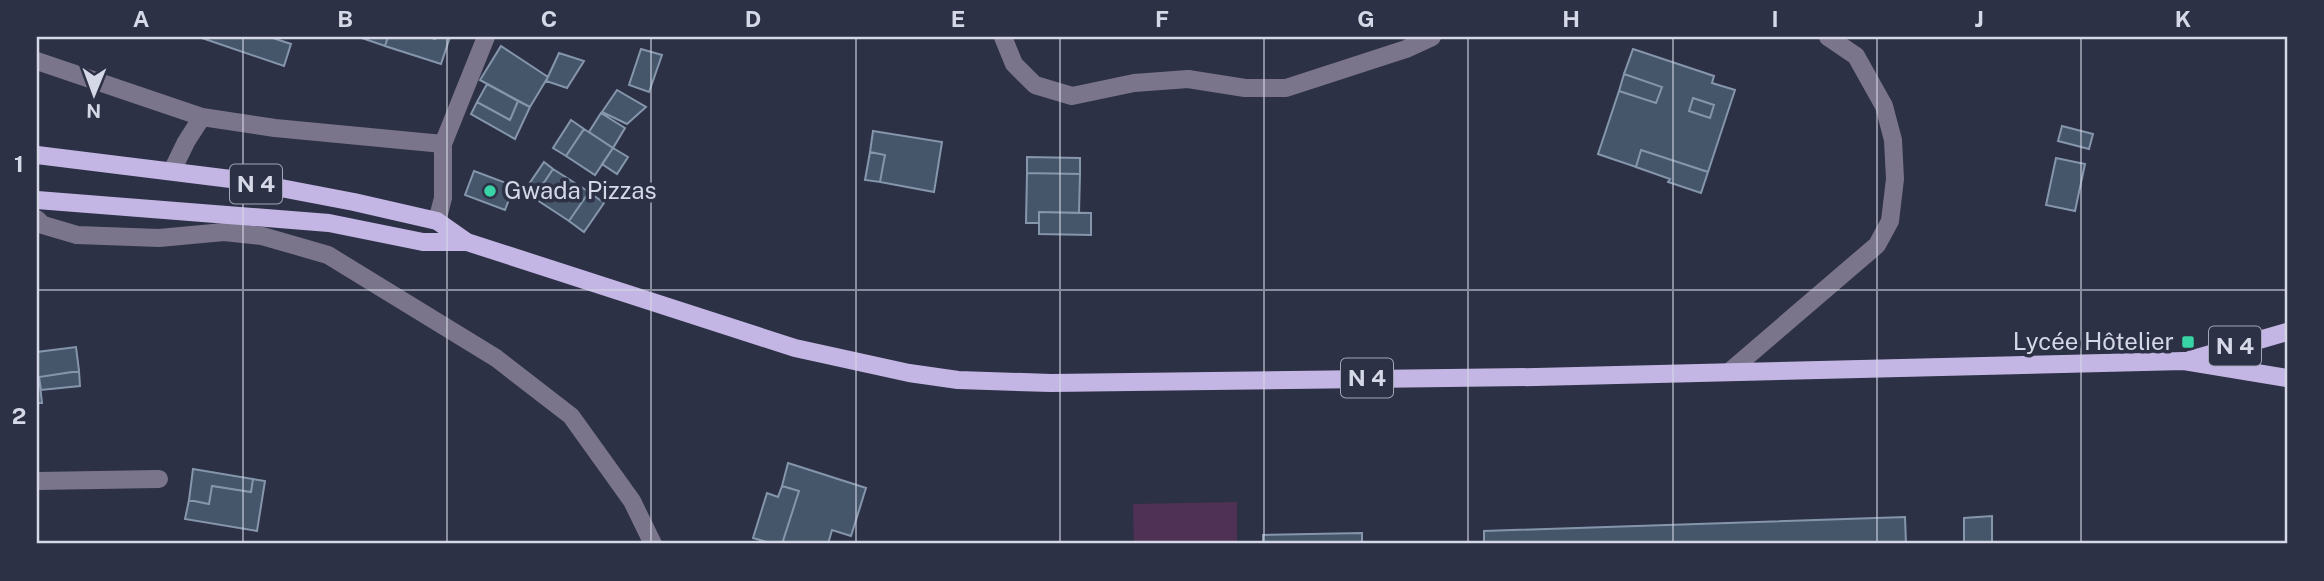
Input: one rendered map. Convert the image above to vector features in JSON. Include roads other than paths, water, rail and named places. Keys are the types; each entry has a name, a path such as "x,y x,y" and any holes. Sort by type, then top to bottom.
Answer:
{"main road":[{"name":"N 4","path":"37,155 172,171 303,192 437,221 467,242 795,348 909,373 958,380 1051,383 1729,372 2184,361 2287,378"},
{"name":"N 4","path":"37,200 329,223 423,242 467,242"},
{"name":"N 4","path":"2184,361 2287,332"}],"street":[{"path":"437,221 443,198 443,144 486,37"},
{"path":"1003,37 1014,64 1035,85 1072,96 1134,83 1188,79 1245,88 1286,88 1406,49 1432,37"},
{"path":"1729,372 1877,245 1890,221 1895,179 1893,140 1884,106 1856,55 1828,37"},
{"path":"37,61 202,117 275,128 443,144"},
{"path":"172,171 202,117"},
{"path":"37,219 43,225 77,235 159,238 224,232 262,236 328,254 496,358 571,416 632,501 653,544"},
{"path":"37,481 159,479"}],"place":[{"name":"Gwada Pizzas","path":"490,191"},
{"name":"Lycée Hôtelier","path":"2188,342"}]}
